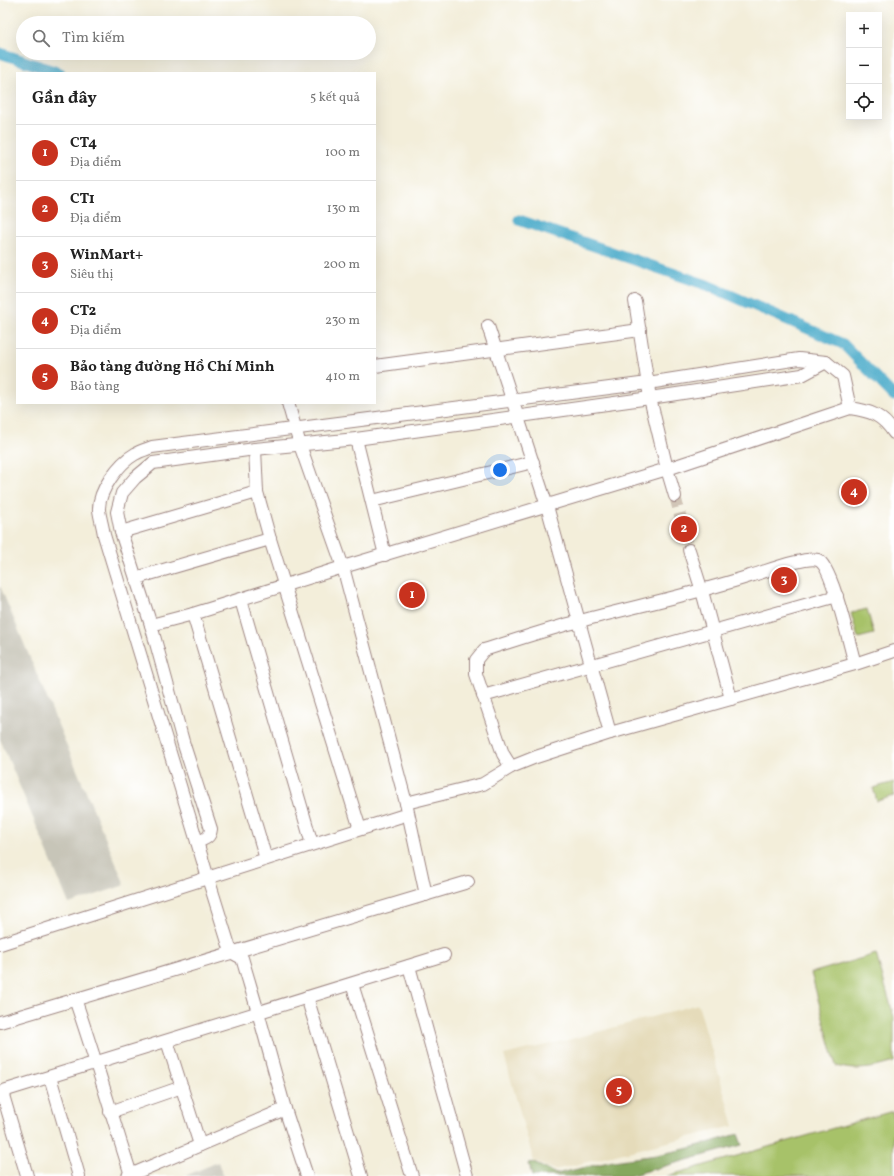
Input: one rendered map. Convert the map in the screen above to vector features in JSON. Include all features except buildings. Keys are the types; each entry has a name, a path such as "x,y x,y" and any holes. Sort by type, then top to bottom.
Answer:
{"street":[{"path":"635,301 650,398 675,496"},
{"path":"488,326 547,506 610,733"},
{"path":"376,366 640,330"},
{"path":"307,1176 285,1109 242,958 231,952 104,535 99,509 102,492 119,467 134,455 152,447 648,383 799,359 826,362 843,376 850,408"},
{"path":"197,842 207,838 211,829 184,746 151,625 121,532 118,512 122,493 135,478 153,463 255,449 356,439 650,398 802,375 826,362"},
{"path":"288,404 300,444 343,567 407,808 426,895"},
{"path":"151,625 240,600 343,567 667,469 850,408 874,413 890,428 894,434"},
{"path":"356,439 385,555"},
{"path":"255,449 257,492 270,539 360,829"},
{"path":"372,501 533,462"},
{"path":"121,532 257,492"},
{"path":"136,578 270,539"},
{"path":"689,550 702,591 731,699"},
{"path":"511,767 503,754 476,674 476,660 484,650 578,621 702,591 787,565 810,560 818,560 824,564 837,596 855,664"},
{"path":"484,696 837,596"},
{"path":"240,600 312,844"},
{"path":"193,614 266,859"},
{"path":"0,944 360,829 407,808 483,784 511,767 536,757 610,733 894,652"},
{"path":"0,1022 468,882"},
{"path":"27,1176 1,1092 444,955"},
{"path":"409,966 467,1176"},
{"path":"352,984 412,1176"},
{"path":"307,998 361,1176"},
{"path":"75,999 130,1176 285,1109"},
{"path":"167,1041 200,1145"},
{"path":"50,1077 79,1176"},
{"path":"110,1112 182,1087"}],"shaded area":[{"path":"0,586 125,885 69,904 0,739"},
{"path":"698,1004 734,1126 554,1170 534,1162 504,1055 576,1038"},
{"path":"218,1162 223,1176 185,1176"}],"green space":[{"path":"867,609 874,634 858,638 851,613"},
{"path":"894,782 894,796 877,801 873,788"},
{"path":"876,954 894,1017 894,1062 858,1069 836,1066 811,973"},
{"path":"893,1111 894,1176 667,1176"},
{"path":"738,1134 742,1145 629,1176 532,1176 529,1164 534,1163 556,1174 613,1161 656,1155 690,1148"}],"waterway":[{"path":"0,53 16,58"},
{"path":"21,60 57,72"},
{"path":"519,220 707,285 843,344 894,396"}],"tunnel":[{"path":"675,496 689,550"}],"place":[{"name":"CT2","path":"854,492"},
{"name":"CT1","path":"684,529"},
{"name":"WinMart+","path":"784,580"},
{"name":"CT4","path":"412,595"},
{"name":"Bảo tàng đường Hồ Chí Minh","path":"619,1091"}]}
